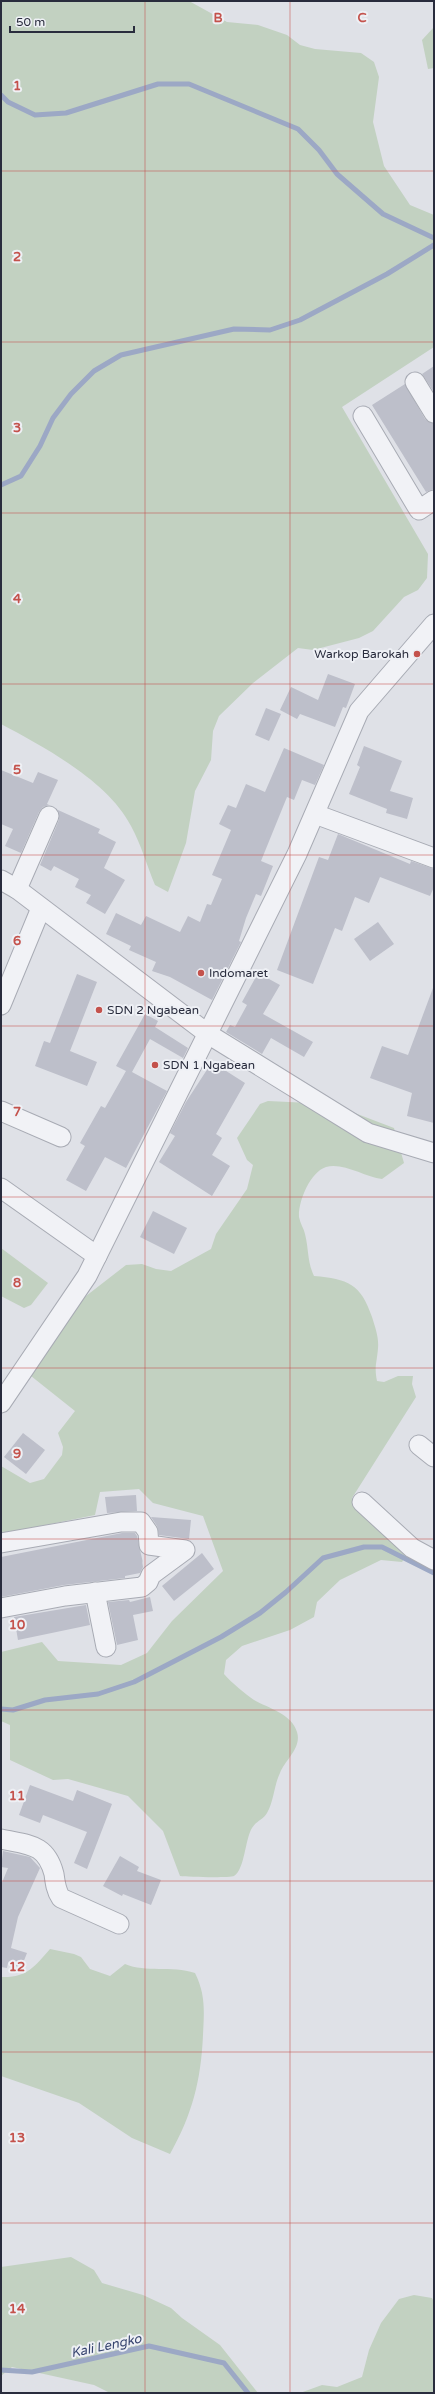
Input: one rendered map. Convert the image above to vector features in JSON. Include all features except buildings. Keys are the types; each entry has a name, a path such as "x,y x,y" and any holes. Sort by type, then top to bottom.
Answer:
{"street":[{"path":"415,382 434,413"},
{"path":"363,416 419,510 434,500"},
{"path":"1,1402 87,1276 208,1034 315,814 360,711 434,624"},
{"path":"315,814 434,858"},
{"path":"49,816 9,885 208,1034 368,1133 434,1152"},
{"path":"1,1005 41,908"},
{"path":"1,1110 61,1137"},
{"path":"1,1188 97,1256"},
{"path":"419,1445 434,1458"},
{"path":"362,1502 412,1548 434,1560"},
{"path":"1,1543 121,1522 141,1522 148,1532 151,1575 148,1582 142,1587 95,1592 1,1608"},
{"path":"149,1545 185,1550 151,1575"},
{"path":"95,1592 106,1647"},
{"path":"1,1839 32,1846 45,1853 50,1860 61,1898 119,1924"}],"green space":[{"path":"1,1 189,1 227,22 258,25 287,35 300,45 315,49 361,53 374,62 379,77 373,122 384,166 410,205 434,215 434,347 342,407 428,554 427,578 418,590 404,597 373,631 359,638 313,650 298,648 253,683 219,716 213,731 211,760 195,791 186,843 168,892 155,885 135,833 121,810 107,794 74,767 36,743 1,724"},
{"path":"434,27 434,68 428,69 422,40"},
{"path":"268,1101 331,1104 394,1128 404,1163 382,1179 340,1166 326,1167 320,1170 306,1188 299,1211 299,1217 305,1234 310,1265 314,1276 336,1279 352,1285 358,1290 368,1306 378,1340 376,1368 377,1381 384,1382 398,1376 413,1376 412,1384 416,1397 352,1498 412,1548 402,1562 381,1560 340,1580 317,1602 314,1617 290,1630 242,1646 226,1660 224,1674 238,1688 254,1700 285,1716 297,1732 297,1743 292,1754 282,1768 267,1813 252,1828 243,1861 238,1872 231,1877 180,1876 163,1831 128,1796 68,1779 53,1780 10,1760 10,1725 1,1721 1,1652 42,1642 58,1661 121,1665 147,1653 172,1621 223,1571 203,1516 153,1503 139,1489 100,1492 95,1515 1,1534 1,1466 30,1483 44,1479 62,1455 63,1447 58,1433 75,1411 31,1376 31,1369 77,1303 126,1265 142,1264 156,1269 171,1271 211,1249 216,1234 247,1189 253,1165 247,1160 237,1138 260,1104"},
{"path":"1,1248 48,1283 31,1305 24,1308 1,1296"},
{"path":"50,1949 81,1957 90,1969 110,1976 125,1964 133,1967 177,1969 195,1973 199,1981 204,2004 200,2068 190,2111 178,2140 170,2154 132,2138 79,2103 1,2076 1,1977 17,1976 24,1973 34,1966"},
{"path":"71,2257 94,2270 102,2283 143,2295 171,2308 182,2318 220,2345 258,2393 110,2393 94,2385 12,2367 1,2376 1,2267"},
{"path":"414,2295 432,2298 434,2302 434,2393 300,2393 322,2385 337,2387 362,2377 369,2350 381,2323 399,2299"}],"waterway":[{"path":"1,95 8,102 35,115 66,113 158,84 189,84 298,129 319,150 337,174 383,214 434,238"},
{"path":"1,485 21,476 40,446 53,418 71,394 94,371 121,355 234,329 270,330 300,320 387,274 434,245"},
{"path":"1,1709 13,1710 45,1700 98,1694 134,1682 221,1637 260,1613 286,1592 323,1558 364,1547 382,1547 434,1573"},
{"name":"Kali Lengko","path":"1,2370 32,2372 149,2346 224,2363 248,2393"}],"place":[{"name":"Warkop Barokah","path":"417,654"},
{"name":"Indomaret","path":"201,973"},
{"name":"SDN 2 Ngabean","path":"99,1010"},
{"name":"SDN 1 Ngabean","path":"155,1065"}]}
